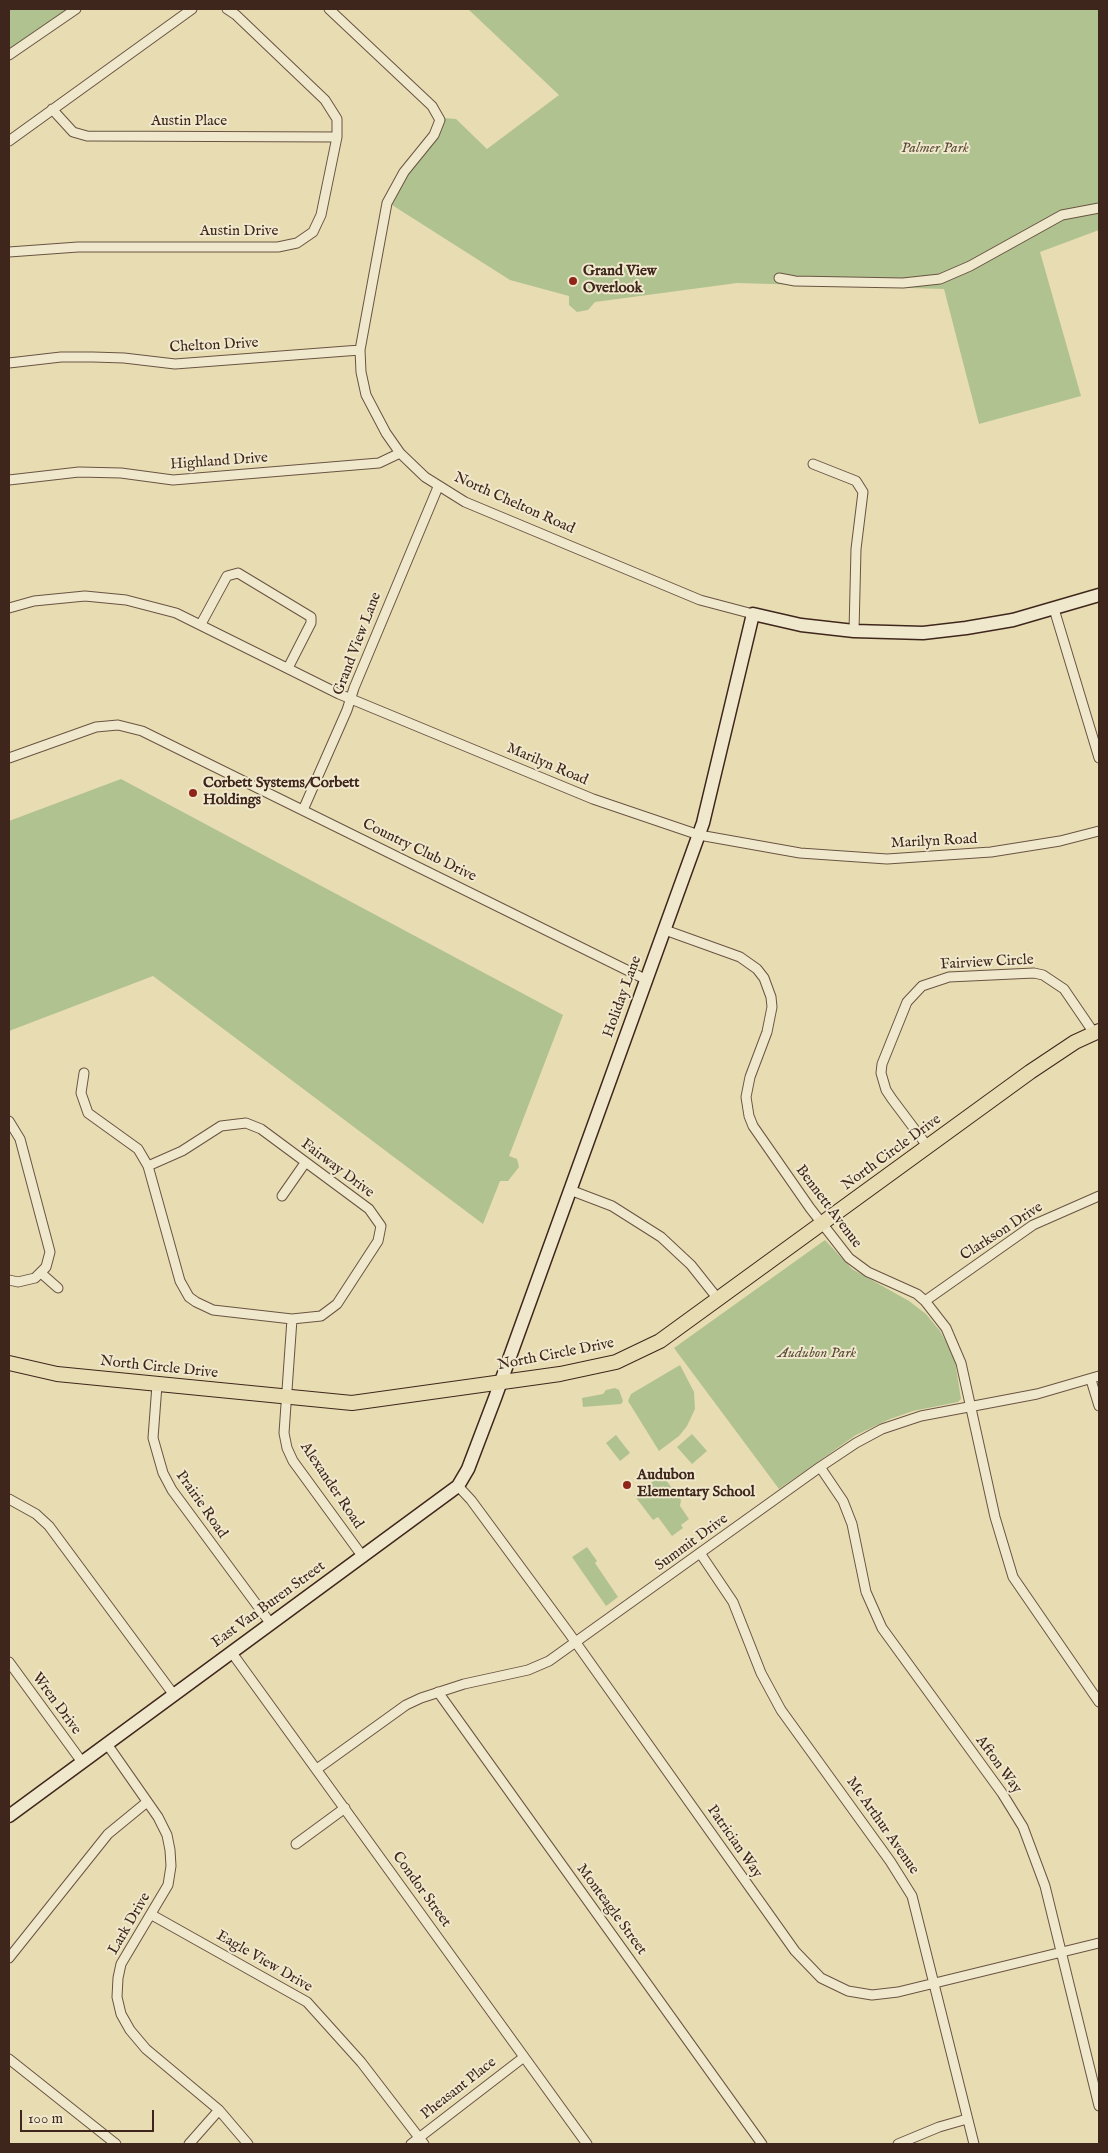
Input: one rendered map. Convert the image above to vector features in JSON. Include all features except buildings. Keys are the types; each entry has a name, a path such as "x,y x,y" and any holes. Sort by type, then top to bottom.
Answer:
{"main road":[{"name":"North Circle Drive","path":"9,1363 57,1374 287,1398 356,1403 500,1383 616,1362 660,1341 1044,1062 1096,1032"}],"street":[{"path":"9,55 76,9"},
{"path":"9,141 192,9"},
{"name":"Austin Drive","path":"9,252 78,247 278,247 297,243 313,232 318,224 337,137 337,120 325,100 227,9"},
{"name":"North Chelton Road","path":"329,9 432,106 440,120 434,135 404,172 387,204 360,350 361,372 368,400 386,433 400,453 438,487 465,502 700,600 801,625 891,634 966,628 1013,620 1054,610 1099,595"},
{"name":"Austin Place","path":"52,109 72,132 87,136 337,137"},
{"path":"779,278 795,281 915,283 940,279 970,266 1062,215 1099,208"},
{"name":"Chelton Drive","path":"9,363 61,357 93,357 124,358 175,364 360,350"},
{"name":"Highland Drive","path":"9,480 79,472 121,473 173,480 380,463 400,453"},
{"path":"813,464 856,481 863,492 856,549 854,631"},
{"name":"Grand View Lane","path":"303,810 438,487"},
{"path":"201,624 227,576 233,572 238,573 311,617 311,623 288,668"},
{"name":"Marilyn Road","path":"9,608 51,599 105,597 160,608 201,624 351,699 593,799 699,835 800,853 887,859 991,852 1060,841 1099,831"},
{"path":"1054,610 1099,758"},
{"name":"Holiday Lane","path":"500,1383 699,835 753,614"},
{"name":"Country Club Drive","path":"9,758 96,727 108,725 142,730 647,980"},
{"name":"Bennett Avenue","path":"665,930 740,957 757,969 764,978 772,997 772,1007 767,1032 747,1088 746,1097 749,1116 762,1140 842,1252 856,1265 868,1272 909,1289 925,1300 946,1328 956,1349 995,1517 1013,1577 1099,1702"},
{"name":"Fairview Circle","path":"928,1147 886,1090 882,1073 882,1064 907,1002 922,986 948,977 1034,973 1043,975 1064,989 1096,1032"},
{"path":"84,1073 81,1093 88,1113 138,1149 148,1166 180,1281 189,1297 213,1310 292,1319 322,1316 337,1304 375,1248 381,1226 391,1224"},
{"path":"9,1121 20,1139 49,1242 49,1259 41,1273 27,1281 9,1280"},
{"name":"Fairway Drive","path":"148,1166 182,1151 221,1126 239,1122 261,1129 369,1210 381,1226"},
{"path":"282,1196 305,1163"},
{"path":"570,1190 612,1206 651,1230 691,1265 718,1299"},
{"name":"Clarkson Drive","path":"925,1300 1033,1225 1099,1196"},
{"path":"41,1273 58,1288"},
{"path":"287,1398 292,1319"},
{"path":"1095,1378 1099,1406"},
{"name":"Summit Drive","path":"317,1769 406,1705 438,1692 528,1670 550,1661 856,1443 891,1426 921,1416 1037,1394 1095,1378"},
{"name":"East Van Buren Street","path":"9,1816 458,1486 468,1469 500,1383"},
{"name":"Prairie Road","path":"157,1385 152,1438 163,1473 172,1490 271,1624"},
{"name":"Alexander Road","path":"287,1398 284,1433 293,1461 363,1557"},
{"name":"Afton Way","path":"820,1467 843,1502 852,1524 866,1592 882,1628 1002,1793 1023,1827 1045,1886 1099,2106"},
{"name":"Patrician Way","path":"458,1486 471,1500 576,1643 808,1967 833,1985 848,1991 872,1995 898,1992 1099,1943"},
{"path":"9,1499 36,1514 49,1526 174,1695"},
{"name":"Mc Arthur Avenue","path":"700,1553 732,1602 761,1673 781,1710 907,1885 919,1918 974,2144"},
{"name":"Condor Street","path":"232,1653 587,2144"},
{"name":"Wren Drive","path":"9,1662 82,1762"},
{"name":"Monteagle Street","path":"438,1692 762,2144"},
{"name":"Lark Drive","path":"107,1744 148,1802 167,1834 171,1866 168,1885 122,1964 118,1978 117,1997 121,2014 130,2030 146,2048 219,2110 248,2144"},
{"path":"9,1958 108,1834 148,1802"},
{"path":"296,1844 345,1808"},
{"name":"Eagle View Drive","path":"152,1915 307,2002 361,2062 421,2141"},
{"name":"Pheasant Place","path":"411,2144 421,2141 524,2057"},
{"path":"9,2059 116,2144"},
{"path":"189,2144 219,2110"},
{"path":"898,2144 939,2127 967,2119"}],"green space":[{"path":"9,9 69,9 9,51"},
{"name":"Palmer Park","path":"468,9 1099,9 1099,230 1040,252 1081,396 979,424 944,289 737,283 595,302 588,310 577,312 569,305 569,296 510,280 392,205 404,179 442,129 444,118 456,119 487,149 559,95"},
{"path":"121,779 563,1015 509,1156 517,1159 519,1167 508,1181 500,1181 483,1224 153,976 9,1031 9,821"},
{"name":"Audubon Park","path":"825,1240 852,1269 909,1301 926,1314 940,1331 955,1361 961,1399 958,1402 913,1411 890,1419 856,1435 779,1489 674,1348"},
{"path":"680,1365 694,1392 695,1409 687,1426 679,1436 659,1451 628,1401 631,1394"},
{"path":"615,1388 619,1390 623,1401 621,1404 583,1407 582,1398 603,1394 606,1390"},
{"path":"692,1434 707,1451 692,1464 677,1447"},
{"path":"616,1435 630,1453 620,1461 606,1443"},
{"path":"662,1475 681,1500 680,1506 689,1519 681,1525 683,1528 672,1536 658,1517 653,1520 634,1495"},
{"path":"587,1547 597,1561 595,1563 618,1597 606,1606 572,1557"}],"place":[{"name":"Grand View Overlook","path":"573,281"},
{"name":"Corbett Systems/Corbett Holdings","path":"193,793"},
{"name":"Audubon Elementary School","path":"627,1485"}]}
